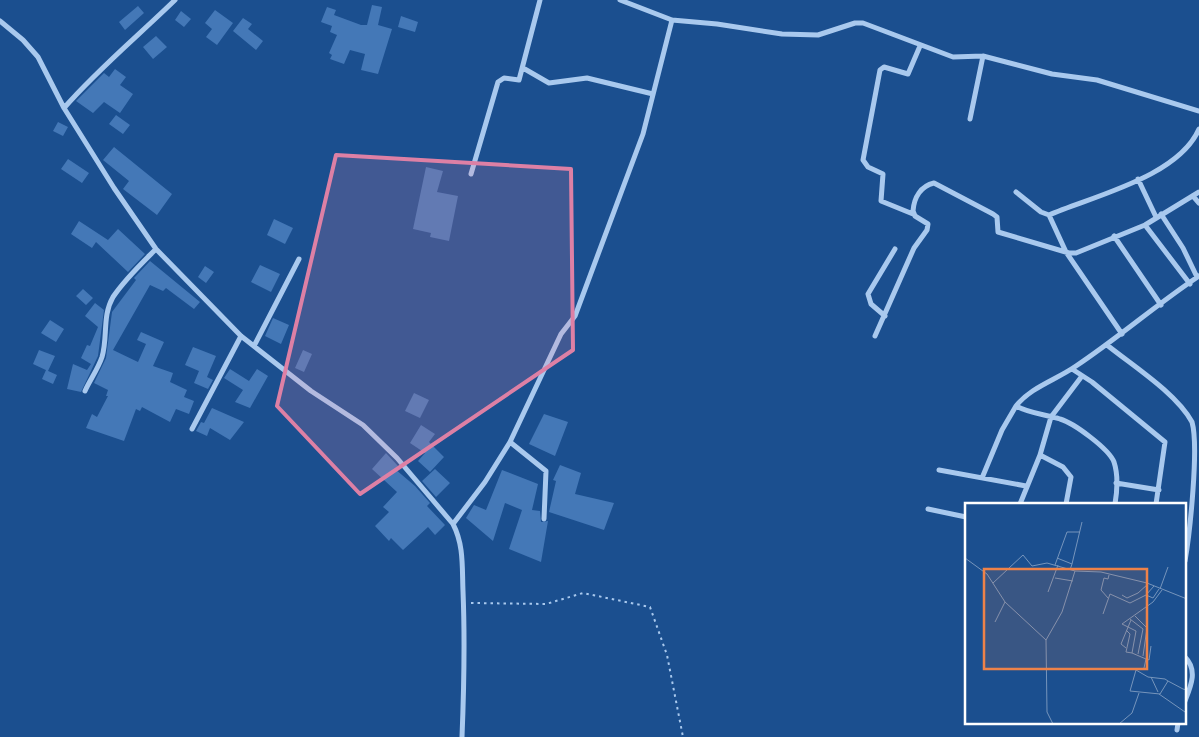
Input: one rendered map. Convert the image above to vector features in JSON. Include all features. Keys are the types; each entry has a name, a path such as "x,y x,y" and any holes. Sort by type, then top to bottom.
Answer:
{"street":[{"path":"64,108 92,77 114,59 174,0"},
{"path":"471,174 498,82 504,78 518,81 540,0"},
{"path":"620,0 636,8 672,20 803,36 818,35 855,23 863,23 953,57 983,56 1052,74 1097,80 1199,111"},
{"path":"636,8 638,0"},
{"path":"453,524 485,482 510,442 561,334 575,316 640,143 672,20"},
{"path":"0,21 23,40 38,57 64,108 114,188 156,249 242,336 311,391 363,425 397,458 453,524 459,536 463,593 465,672 462,737"},
{"path":"874,336 885,316 914,248 928,230 928,224 913,214 881,201 883,174 868,167 863,160 880,70 884,67 908,74 920,46"},
{"path":"970,118 983,56"},
{"path":"523,68 549,83 587,78 653,94"},
{"path":"1016,192 1041,212 1049,215 1138,179 1183,152 1199,128"},
{"path":"982,478 1002,430 1016,406 1028,393 1072,369 1107,345 1190,284 1198,276 1183,248 1159,216 1138,179"},
{"path":"913,214 913,205 922,188 934,183 997,217 998,232 1066,252 1076,253 1145,225 1199,192"},
{"path":"1193,196 1199,203"},
{"path":"1049,215 1066,252 1122,334"},
{"path":"1145,225 1190,284"},
{"path":"1114,236 1161,304"},
{"path":"84,391 102,358 106,336 106,318 113,298 134,270 156,249"},
{"path":"885,316 871,304 868,294 895,249"},
{"path":"254,346 299,259"},
{"path":"192,429 242,336"},
{"path":"1107,345 1179,404 1192,422 1198,437 1193,510 1186,556"},
{"path":"1072,369 1165,442 1156,503"},
{"path":"1020,503 1040,454 1051,417 1082,376"},
{"path":"1016,406 1028,412 1068,422 1108,452 1114,461 1115,503"},
{"path":"510,442 546,471 544,519"},
{"path":"1040,454 1063,467 1071,477 1066,503"},
{"path":"939,470 1026,486"},
{"path":"1116,483 1159,490"},
{"path":"928,509 965,517"},
{"path":"1186,658 1191,663 1199,665"},
{"path":"1186,698 1193,679 1191,663"},
{"path":"1177,730 1178,724"}],"path":[{"path":"463,602 546,604 583,593 650,607 667,655 683,737"}],"highlighted area":[{"path":"336,155 571,169 573,350 360,494 277,406"}],"building":[{"path":"372,5 382,7 378,25 392,29 378,74 361,70 365,54 350,50 344,64 330,59 332,55 329,53 337,35 330,32 332,26 321,22 327,7 336,10 334,15 361,25 367,25"},
{"path":"138,6 144,13 125,30 119,22"},
{"path":"215,10 233,23 217,45 206,37 212,29 205,23"},
{"path":"181,11 191,19 184,27 175,20"},
{"path":"401,16 418,22 415,32 398,27"},
{"path":"243,18 252,24 248,29 263,41 256,50 233,31"},
{"path":"156,36 167,47 153,59 143,47"},
{"path":"115,69 126,77 120,85 133,94 120,113 104,102 93,113 76,101 104,73 109,77"},
{"path":"116,115 130,125 123,134 109,124"},
{"path":"58,122 68,127 63,136 53,131"},
{"path":"114,147 172,194 157,215 123,189 129,181 103,160"},
{"path":"68,159 89,173 82,183 61,169"},
{"path":"426,167 443,171 437,192 458,196 449,241 430,237 431,233 413,229"},
{"path":"274,219 293,228 285,244 267,235"},
{"path":"79,221 108,240 118,229 145,254 128,272 96,242 92,248 71,234"},
{"path":"150,261 200,302 194,309 166,288 163,291 150,285 113,350 138,362 146,344 137,340 141,332 164,342 153,366 173,373 170,382 187,390 184,397 194,401 189,414 176,409 170,422 142,407 140,411 136,409 124,441 86,428 92,414 97,417 108,396 106,396 108,390 94,383 106,358 112,312 136,280 134,278"},
{"path":"260,265 280,274 271,292 251,282"},
{"path":"205,266 214,272 206,283 198,277"},
{"path":"83,289 93,298 86,305 76,296"},
{"path":"95,303 104,310 98,356 81,392 67,389 73,364 87,370 91,364 81,358 87,345 90,346 98,327 85,316"},
{"path":"273,318 289,325 281,344 265,336"},
{"path":"50,320 64,329 56,342 41,333"},
{"path":"193,347 216,356 207,377 213,380 208,389 194,383 199,371 185,365"},
{"path":"39,350 55,356 48,371 33,364"},
{"path":"303,350 312,354 304,372 295,368"},
{"path":"230,369 249,381 257,369 268,376 250,408 235,402 243,390 224,378"},
{"path":"46,370 57,375 53,384 42,379"},
{"path":"414,393 429,400 420,418 405,411"},
{"path":"212,408 244,422 230,440 210,428 207,436 196,431 201,422 204,423"},
{"path":"544,414 568,422 555,456 529,444"},
{"path":"421,425 435,434 429,442 444,457 430,472 418,461 425,453 410,443"},
{"path":"386,453 398,466 395,469 415,486 430,503 427,506 445,525 435,535 428,527 403,550 391,538 389,541 375,526 389,512 383,507 397,492 372,469"},
{"path":"560,465 581,473 575,494 614,503 604,530 549,512 556,481 553,480"},
{"path":"435,469 450,483 436,497 422,481"},
{"path":"502,470 538,484 532,510 540,511 541,522 548,521 541,562 509,549 522,510 505,503 493,541 466,518 474,505 486,510"}]}
